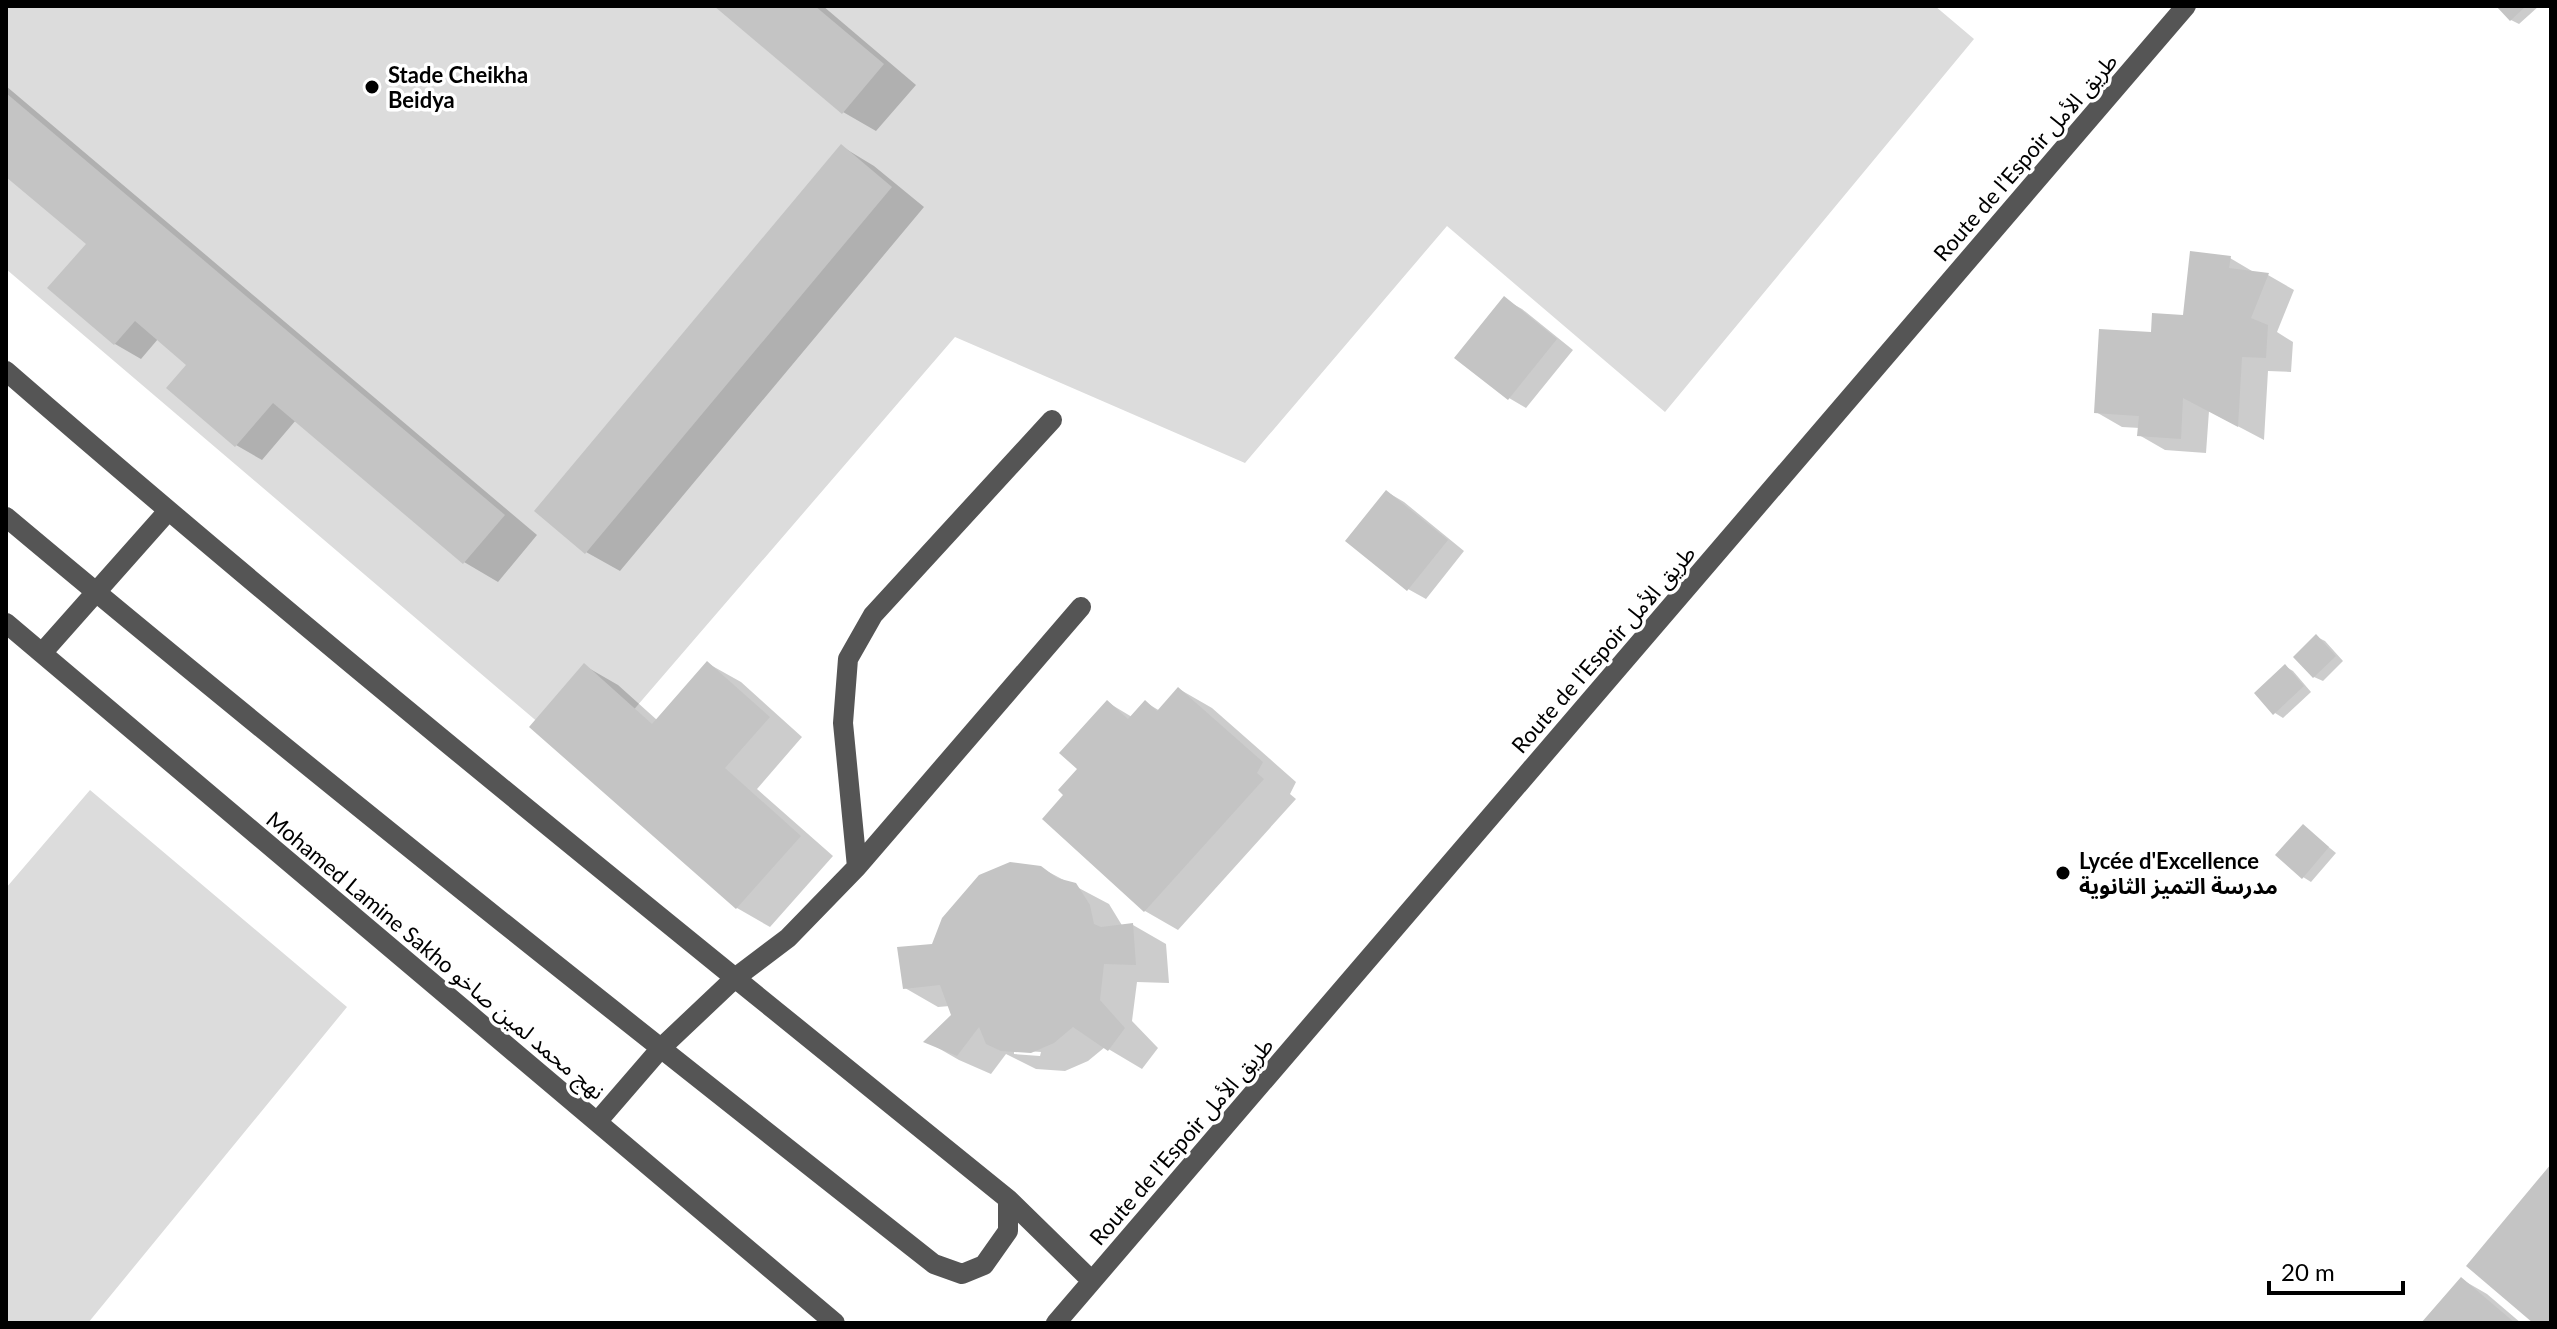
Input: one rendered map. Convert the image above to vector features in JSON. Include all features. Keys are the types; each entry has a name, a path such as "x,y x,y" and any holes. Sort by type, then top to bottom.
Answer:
{"street":[{"name":"Route de l’Espoir طريق الأمل","path":"1056,1323 2186,6"},
{"path":"6,371 168,511 1008,1199 1092,1281"},
{"path":"857,867 843,723 848,659 873,615 1052,420"},
{"path":"42,653 168,511"},
{"path":"6,517 661,1048 934,1264 962,1274 984,1265 1008,1231 1008,1199"},
{"path":"597,1122 661,1048 735,978 788,938 857,867 1081,607"},
{"name":"Mohamed Lamine Sakho نهج محمد لمين صاخو","path":"6,623 835,1323"}],"shaded area":[{"path":"6,6 1935,6 1974,39 1665,412 1447,226 1245,463 955,337 587,764 6,269"},
{"path":"90,790 347,1007 88,1323 6,1323 6,888"}],"building":[{"path":"714,6 815,6 884,64 842,114"},
{"path":"2496,6 2526,6 2510,21"},
{"path":"6,93 505,515 463,564 273,403 235,447 166,388 186,365 135,321 114,345 47,288 86,244 6,177"},
{"path":"841,144 892,187 585,554 534,511"},
{"path":"2190,251 2231,256 2229,268 2269,273 2251,318 2268,325 2266,358 2242,357 2238,427 2183,398 2181,439 2137,436 2139,416 2094,413 2099,329 2151,332 2152,313 2183,315"},
{"path":"1504,296 1557,339 1508,400 1454,358"},
{"path":"1386,490 1448,540 1407,591 1345,541"},
{"path":"2316,634 2336,656 2313,678 2293,657"},
{"path":"707,661 770,717 725,768 801,836 736,909 529,727 584,663 652,724"},
{"path":"2285,664 2304,686 2273,715 2254,693"},
{"path":"1178,687 1263,762 1257,773 1264,779 1144,912 1042,819 1063,795 1058,790 1077,769 1059,753 1107,700 1128,719 1145,700 1157,711"},
{"path":"2303,824 2329,847 2302,879 2275,855"},
{"path":"1010,862 1041,866 1057,878 1076,883 1090,905 1094,924 1101,927 1133,923 1136,965 1104,964 1100,1000 1125,1028 1108,1051 1073,1027 1054,1043 1031,1053 1001,1051 986,1044 979,1027 957,1056 923,1042 951,1015 940,985 903,989 897,947 932,944 942,918 979,875"},
{"path":"2551,1164 2551,1323 2533,1323 2466,1266"},
{"path":"2461,1277 2515,1323 2421,1323"}],"place":[{"name":"Stade Cheikha Beidya","path":"372,87"},
{"name":"Lycée d'Excellence مدرسة التميز الثانوية","path":"2063,873"}]}
